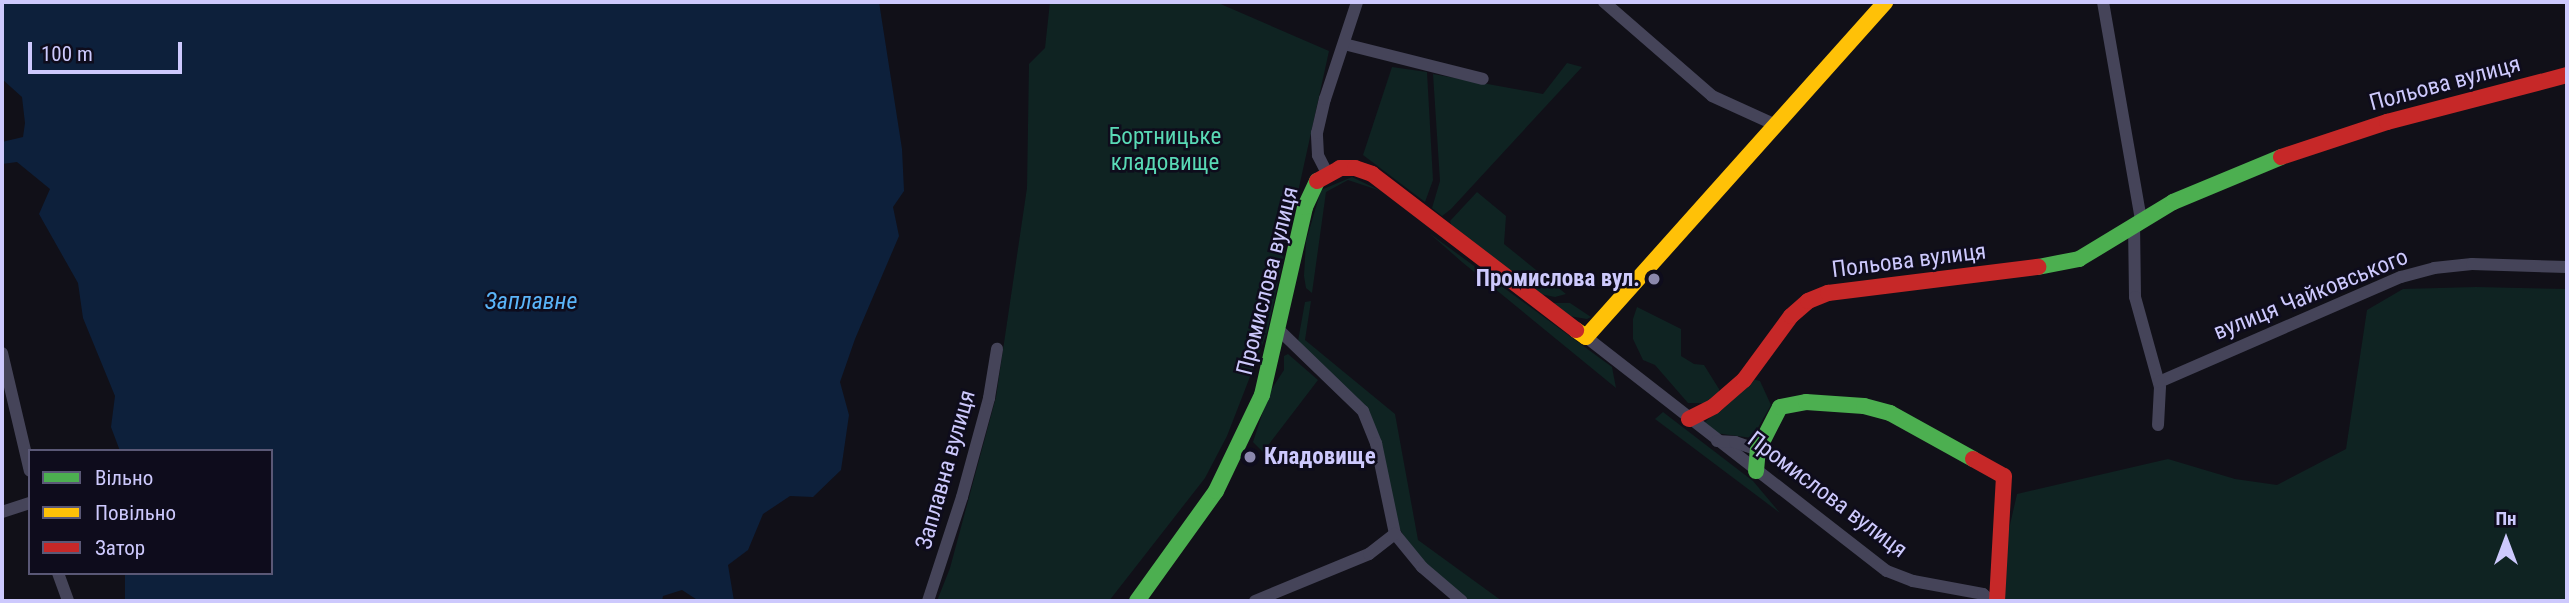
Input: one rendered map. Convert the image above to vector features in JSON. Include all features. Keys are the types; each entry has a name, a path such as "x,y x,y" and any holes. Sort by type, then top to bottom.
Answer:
{"street":[{"path":"1327,173 1318,155 1317,133 1325,99 1357,2"},
{"path":"1604,2 1713,96 1776,125"},
{"path":"1586,337 1885,2"},
{"path":"2103,2 2137,221 2135,297 2141,328 2159,382 2158,425"},
{"path":"1344,44 1483,79"},
{"name":"Польова вулиця","path":"1689,419 1714,406 1750,374 1791,316 1808,301 1850,289 2057,266 2079,259 2137,221 2173,202 2305,147 2387,122 2567,75"},
{"name":"Промислова вулиця","path":"1137,601 1216,491 1242,442 1262,395 1305,207 1317,180 1340,168 1355,168 1372,174 1887,571 1913,581 1983,594 1991,601"},
{"name":"вулиця Чайковського","path":"2159,382 2401,277 2434,268 2472,264 2567,267"},
{"path":"1279,330 1363,411 1376,443 1395,534 1422,567 1462,601"},
{"name":"Заплавна вулиця","path":"928,601 962,497 989,398 998,349"},
{"path":"2,353 28,463"},
{"path":"1756,471 1758,450 1780,407 1806,402 1864,406 1890,413 2004,477 1997,601"},
{"path":"1717,441 1735,442 1758,450"},
{"path":"2,512 28,504"},
{"path":"1255,601 1369,554 1395,534"},
{"path":"59,575 68,601"}],"green space":[{"name":"Бортницьке кладовище","path":"1050,2 1216,2 1329,51 1267,333 1227,436 1205,478 1109,601 937,601 950,568 996,397 1027,188 1029,64 1045,48"},
{"path":"1567,63 1582,67 1451,209 1442,216 1432,208 1440,181 1433,74 1543,94"},
{"path":"1392,67 1427,72 1433,180 1425,202 1363,155"},
{"path":"1352,177 1381,191 1348,180 1326,192 1312,293 1306,288 1304,276 1306,241 1321,190"},
{"path":"1477,192 1506,216 1504,244 1566,294 1555,297 1535,293 1453,230 1450,221"},
{"path":"1429,233 1612,367 1616,388 1462,262"},
{"path":"2403,289 2567,289 2567,601 2002,601 2004,551 2017,494 2168,459 2235,479 2277,485 2346,449 2367,310"},
{"path":"1311,301 1305,340 1395,414 1418,540 1502,601 1464,599 1428,567 1410,546 1395,521 1365,410 1298,341 1305,302"},
{"path":"1544,303 1570,303 1591,317 1587,319 1569,316"},
{"path":"1637,307 1681,329 1681,356 1694,364 1704,365 1720,395 1710,403 1688,403 1655,365 1643,360 1633,339 1633,319"},
{"path":"1288,354 1318,380 1263,452 1253,442 1269,393 1284,370 1284,356"},
{"path":"1752,379 1760,381 1771,405 1752,438 1715,433 1703,424"},
{"path":"1663,412 1753,481 1780,513 1655,419"}],"water":[{"name":"Заплавне","path":"2,2 879,2 902,149 904,191 893,207 899,236 855,339 840,382 849,415 841,470 813,497 790,496 763,514 748,550 728,565 734,601 699,601 682,590 663,596 662,601 125,601 125,575 273,575 273,449 119,449 111,427 115,396 83,318 78,283 39,214 50,189 17,162 2,164 2,142 23,137 25,123 22,97 2,79"}],"traffic: fast":[{"path":"2038,267 2079,259 2173,202 2281,157"},
{"path":"1137,601 1216,491 1262,395 1305,207 1317,181"},
{"path":"1756,471 1758,450 1780,407 1806,402 1864,406 1890,413 1973,459"}],"traffic: slow":[{"path":"1576,330 1586,337 1885,2"}],"traffic: jam":[{"path":"2281,157 2387,122 2567,75"},
{"path":"1317,181 1340,168 1355,168 1372,174 1576,330"},
{"path":"1689,419 1714,406 1744,380 1791,316 1808,301 1828,293 2038,267"},
{"path":"1973,459 2004,476 1997,601"}],"place":[{"name":"Промислова вул.","path":"1654,279"},
{"name":"Кладовище","path":"1250,457"}]}
